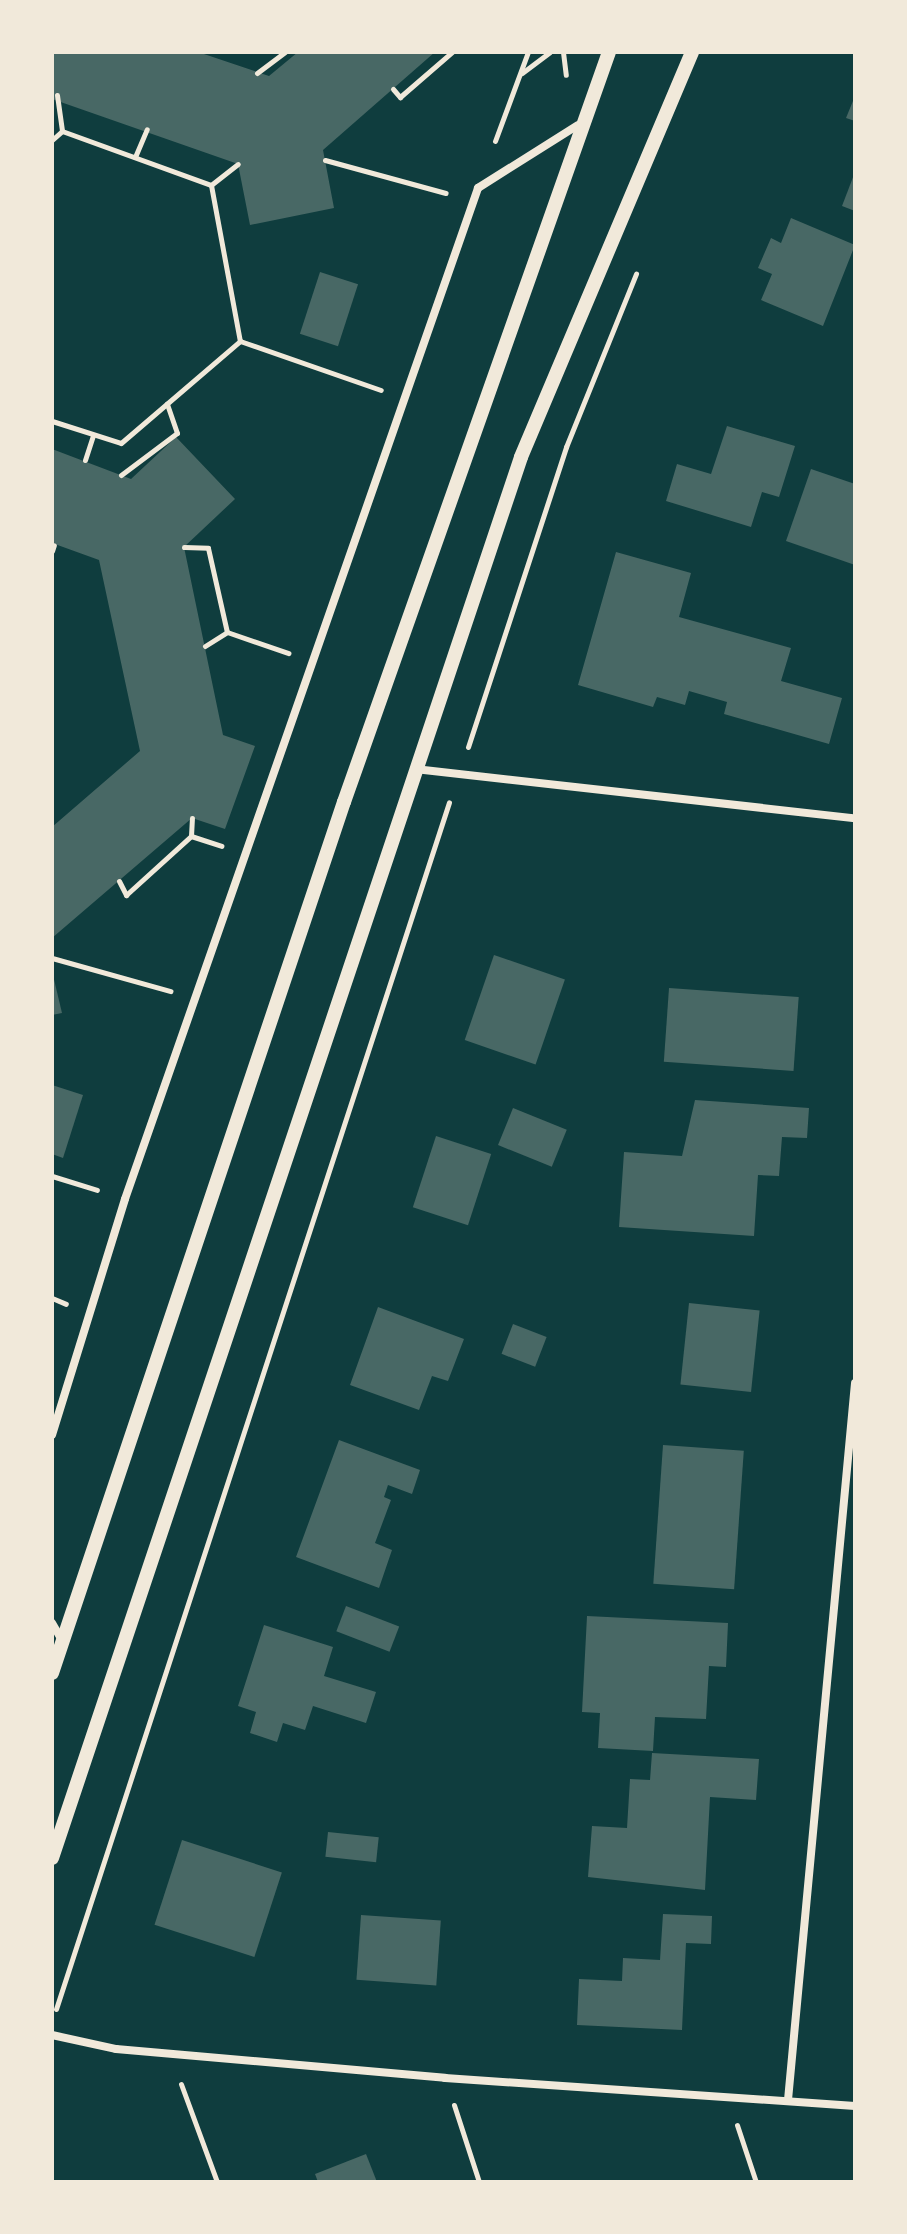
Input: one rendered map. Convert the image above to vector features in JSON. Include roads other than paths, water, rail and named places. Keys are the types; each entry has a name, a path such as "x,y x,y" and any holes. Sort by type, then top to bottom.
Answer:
{"street":[{"path":"52,1673 578,125 609,52"},
{"path":"52,1858 412,769 521,457 692,52"},
{"path":"52,1435 125,1199 317,663 478,188 578,125"},
{"path":"412,769 458,777 855,818"},
{"path":"788,2100 855,1383"},
{"path":"52,1623 63,1642"},
{"path":"52,2035 169,2053 445,2078 855,2106"}]}
